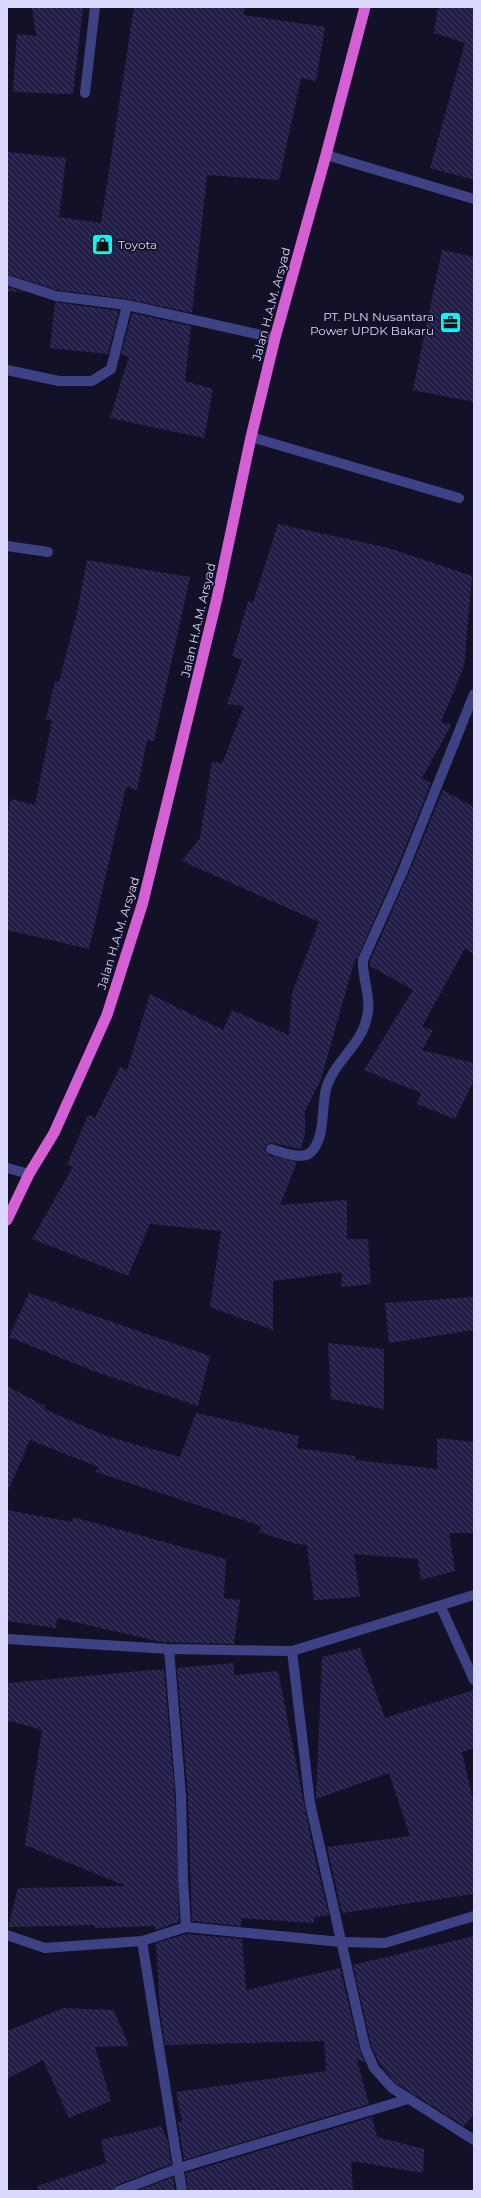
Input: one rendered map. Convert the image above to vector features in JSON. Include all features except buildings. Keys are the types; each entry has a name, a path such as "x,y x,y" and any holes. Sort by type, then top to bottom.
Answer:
{"highway":[{"name":"Jalan H.A.M. Arsyad","path":"8,1216 54,1133 107,1015 143,902 217,598 251,437 275,338 365,7"}],"street":[{"path":"85,93 95,7"},
{"path":"326,155 474,199"},
{"path":"7,280 56,296 127,305 275,338"},
{"path":"7,370 59,381 92,381 111,369 127,305"},
{"path":"251,437 459,498"},
{"path":"7,546 48,552"},
{"path":"271,1149 302,1156 309,1154 319,1140 326,1089 332,1074 355,1043 366,1021 369,999 363,970 363,960 402,873 474,694"},
{"path":"7,1168 30,1174"},
{"path":"7,1639 170,1649 292,1651 441,1607 474,1595"},
{"path":"441,1607 474,1680"},
{"path":"170,1649 180,1796 182,1880 186,1927"},
{"path":"292,1651 310,1803 364,2047 374,2068 392,2088 474,2140"},
{"path":"7,1935 45,1948 142,1941 186,1927 341,1942 385,1943 474,1916"},
{"path":"142,1941 182,2191"},
{"path":"119,2191 179,2168 408,2099"}],"place":[{"name":"Toyota","path":"103,244"},
{"name":"PT. PLN Nusantara Power UPDK Bakaru","path":"450,323"}]}
